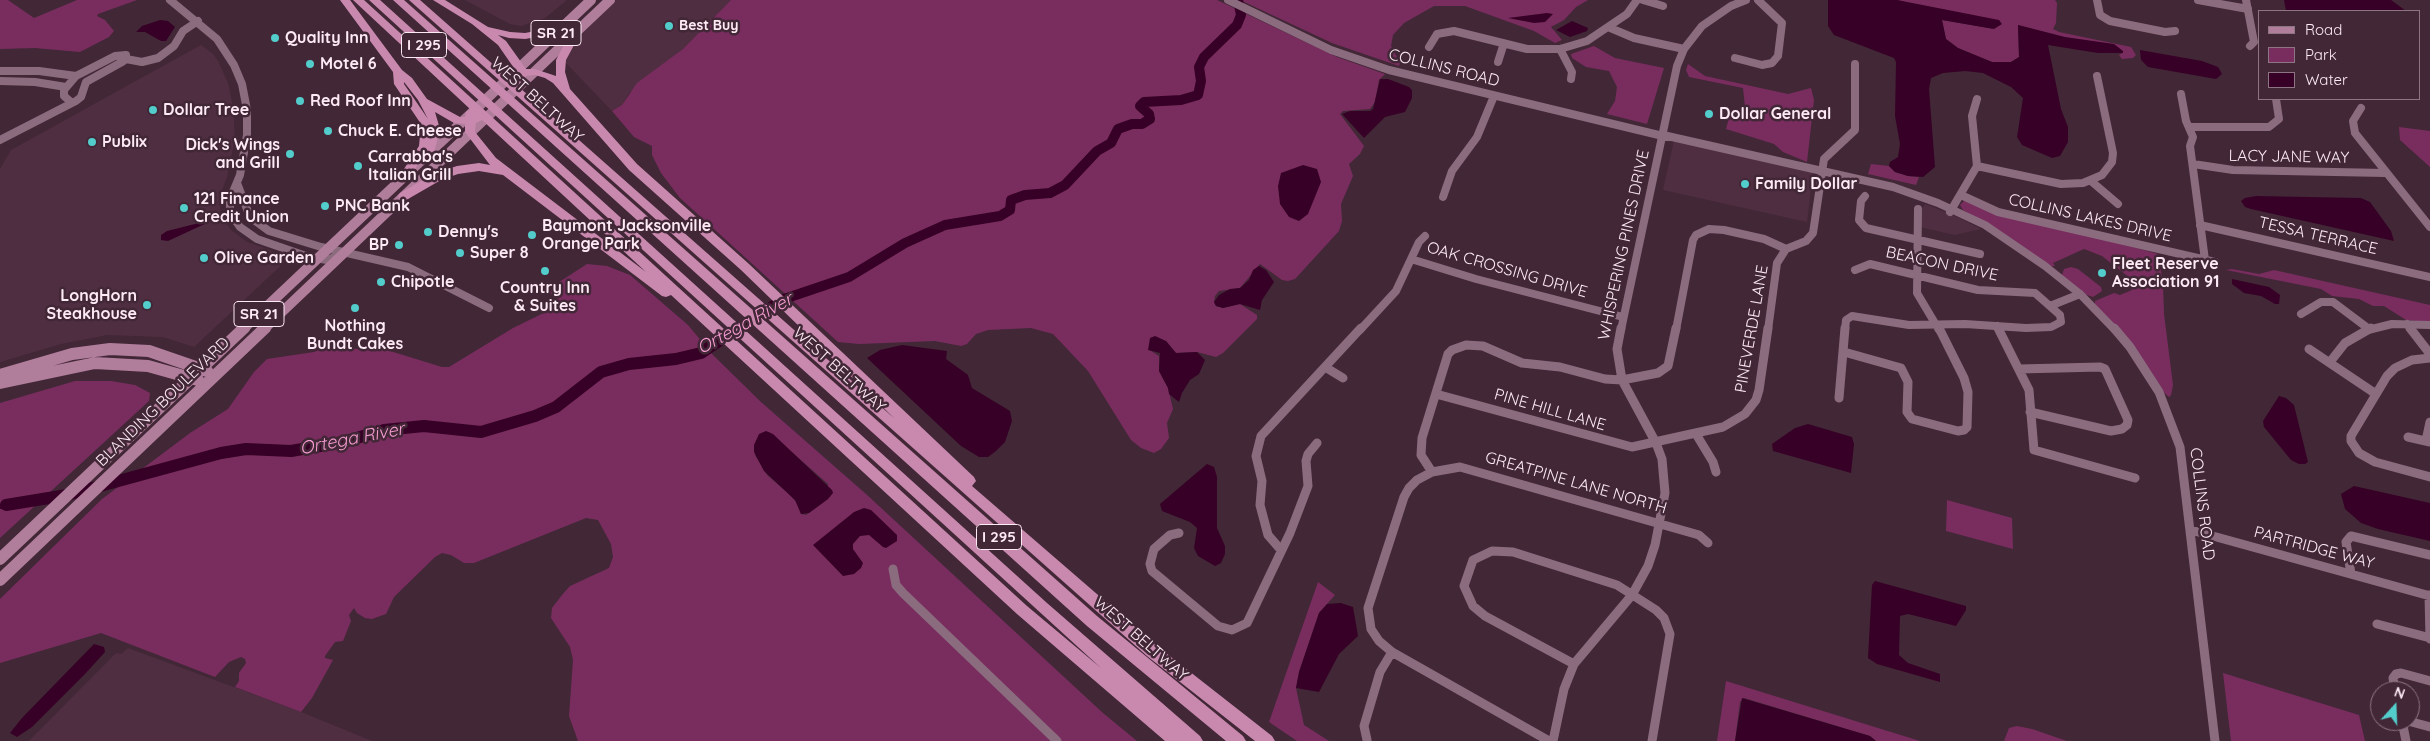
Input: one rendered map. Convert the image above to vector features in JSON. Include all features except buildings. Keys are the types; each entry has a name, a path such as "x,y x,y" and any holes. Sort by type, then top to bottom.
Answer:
{"highway":[{"path":"345,0 398,72 408,80 433,118 435,129 429,153"},
{"path":"358,0 501,122 733,347 1063,647 1176,741"},
{"name":"I 295","path":"374,0 470,95"},
{"name":"WEST BELTWAY","path":"398,0 492,76 764,327 1119,644 1238,741"},
{"path":"414,0 492,76"},
{"path":"438,0 497,32 520,37 543,33 567,22"},
{"path":"476,22 502,43 521,70"},
{"path":"567,90 560,65 563,54 575,34"},
{"path":"508,96 517,85 521,70"},
{"path":"509,77 521,70 535,72 552,77 567,90 633,167 829,347 1038,550"},
{"path":"398,72 400,84 428,130 424,146 406,175"},
{"path":"422,99 441,112 468,122 486,116"},
{"path":"521,102 758,303 930,458 1152,651 1267,741"},
{"path":"468,122 486,155 504,172 569,218 715,330"},
{"name":"I 295","path":"501,122 730,322 1042,607 1195,741"},
{"path":"404,196 437,177 457,170 479,168 504,172"}],"main road":[{"name":"SR 21","path":"521,70 591,0"},
{"name":"SR 21","path":"486,116 610,0"},
{"name":"BLANDING BOULEVARD","path":"0,580 404,196 509,77"},
{"name":"BLANDING BOULEVARD","path":"0,559 429,153 468,122"},
{"path":"0,375 72,354 110,349 149,351 216,375"},
{"path":"0,383 63,368 94,363 148,366 192,378 206,384"}],"street":[{"path":"170,0 218,39 234,64 246,100 248,135 237,183 230,199 230,211 240,227 257,239 317,259 327,260 344,252"},
{"name":"COLLINS ROAD","path":"1228,0 1357,60 1433,82 1871,183 1950,210 2015,245 2052,271 2080,294 2130,347 2165,405 2180,448 2215,741"},
{"path":"1429,47 1437,34 1448,31 1460,32 1527,49 1560,49 1587,41 1626,14 1637,0"},
{"path":"1643,0 1663,6"},
{"path":"1663,135 1677,66 1684,49 1692,37 1713,17 1746,0"},
{"path":"1735,58 1744,62 1762,65 1772,63 1778,56 1782,23 1758,0"},
{"path":"2097,0 2097,15 2115,22 2165,32 2175,31"},
{"path":"2198,0 2248,9"},
{"path":"2246,0 2254,42 2250,46"},
{"path":"0,140 72,103 83,95 83,84 89,79 126,59 142,62 158,58 174,46 182,32 198,22"},
{"path":"1608,27 1634,38 1684,49"},
{"path":"1498,62 1504,43"},
{"path":"1560,49 1572,72 1571,79"},
{"path":"72,103 64,96 66,86 76,76 115,56 123,54 126,55 126,59"},
{"name":"PINEVERDE LANE","path":"1656,443 1736,422 1756,400 1777,263 1786,250 1806,240 1813,233 1819,171 1824,159 1856,130 1855,64"},
{"path":"0,71 19,70 76,76"},
{"path":"10,81 19,70"},
{"path":"1977,166 2055,183 2073,184 2091,181 2108,169 2113,153 2098,76"},
{"path":"0,81 66,86"},
{"path":"2181,94 2186,121 2193,137 2190,146 2205,260"},
{"path":"1443,196 1452,171 1477,137 1494,96"},
{"path":"1950,210 1961,195 1977,166 1972,116 1977,99"},
{"path":"2190,127 2269,127 2279,119 2276,100"},
{"path":"2361,108 2354,120 2355,133 2430,227"},
{"name":"WHISPERING PINES DRIVE","path":"1553,741 1564,689 1574,664 1632,595 1648,566 1659,523 1665,480 1662,459 1656,443 1622,380 1617,349 1663,135"},
{"name":"LACY JANE WAY","path":"2193,164 2233,170 2385,173"},
{"path":"2091,181 2118,204"},
{"path":"237,183 250,217 269,231 328,249 372,257 414,269 489,308"},
{"name":"COLLINS LAKES DRIVE","path":"1961,195 1998,212 2215,262"},
{"path":"1865,196 1861,201 1859,220 1862,226 1870,230 1980,254"},
{"path":"1844,352 1901,368 1908,382 1907,412 1909,416 1916,420 1964,430 1967,427 1966,383 1937,324 1917,293 1918,209"},
{"name":"TESSA TERRACE","path":"2200,225 2430,277"},
{"path":"1549,741 1490,710 1392,652 1379,641 1368,620 1368,608 1404,497 1417,480 1432,472 1422,455 1421,445 1448,354 1458,347 1466,345 1483,346 1522,362 1552,366 1604,379 1622,380 1658,373 1668,366 1693,240 1696,235 1716,229 1764,240 1786,250"},
{"path":"257,239 269,231"},
{"path":"1281,550 1268,535 1263,522 1260,504 1262,481 1256,456 1260,436 1396,291 1419,242 1425,236"},
{"name":"OAK CROSSING DRIVE","path":"1412,259 1476,279 1623,317"},
{"name":"BEACON DRIVE","path":"1855,270 1870,264 1987,291 2027,291 2035,293 2050,306"},
{"path":"1839,398 1846,320 1852,316 1892,324 2026,328 2056,326 2061,322 2062,318 2050,306 2080,294"},
{"path":"2301,314 2321,302 2333,302 2368,329"},
{"path":"2407,324 2430,356 2412,360 2395,368 2376,394 2351,436 2354,447 2375,462 2430,477"},
{"path":"2330,362 2345,343 2368,329 2407,324 2430,325"},
{"path":"1997,326 2029,390 2032,445 2039,453 2135,478"},
{"path":"2309,349 2376,394"},
{"path":"2019,369 2100,367 2105,369 2114,385 2128,420 2127,425 2122,429 2111,431 2030,412"},
{"path":"1325,368 1343,378"},
{"name":"PINE HILL LANE","path":"1436,394 1623,446 1656,443"},
{"path":"2408,437 2428,441 2430,422"},
{"path":"1696,434 1713,462 1716,472"},
{"path":"1179,533 1170,535 1154,549 1150,557 1152,571 1218,626 1232,630 1247,623 1308,486 1306,461 1308,454 1317,443"},
{"name":"GREATPINE LANE NORTH","path":"1432,472 1460,467 1475,470 1698,535 1708,543"},
{"name":"PARTRIDGE WAY","path":"2191,530 2429,596"},
{"path":"2351,574 2346,542 2351,536 2358,536 2430,555"},
{"path":"1574,664 1484,616 1473,606 1464,586 1468,568 1473,560 1482,554 1492,551 1513,552 1607,581 1660,614 1668,626 1670,634 1652,741"},
{"path":"892,569 896,585 903,593 1057,741"},
{"path":"2376,624 2430,639 2429,596"},
{"path":"1367,740 1364,726 1380,672 1392,652"},
{"path":"2393,681 2396,674 2401,673 2430,681"}],"shaded area":[{"path":"465,0 567,0 545,18 521,26 510,24"},
{"path":"616,0 731,0 683,49 629,93 622,105 612,111 565,62 577,39"},
{"path":"201,45 213,54 218,61 228,83 233,107 235,138 227,177 219,198 221,216 231,230 247,242 290,257 194,347 163,337 107,335 61,344 0,362 0,169 11,150"},
{"path":"1674,141 1813,172 1807,222 1663,190"},
{"path":"1925,204 1981,229 1955,235 1920,227 1922,209"},
{"path":"128,648 301,712 372,741 29,741 116,653 121,654"}],"green space":[{"path":"0,0 8,0 34,18 77,0 137,0 98,14 97,16 105,20 114,31 109,37 80,52 35,48 0,49"},
{"path":"731,0 1217,0 1337,57 1385,74 1379,80 1375,102 1370,109 1343,111 1340,114 1364,146 1360,154 1349,164 1353,176 1341,204 1342,221 1339,231 1295,279 1282,280 1260,264 1240,288 1219,291 1215,296 1214,302 1216,306 1223,308 1240,304 1257,315 1257,319 1223,353 1216,357 1197,352 1176,353 1166,341 1148,349 1159,356 1159,371 1168,388 1173,409 1167,423 1169,438 1161,449 1154,453 1141,448 1131,440 1088,371 1053,334 1031,328 988,330 976,334 967,344 961,346 935,341 859,344 838,342 680,198 661,173 652,155 652,146 634,137 612,111 622,105 637,83 683,49"},
{"path":"1240,0 1588,0 1576,7 1564,20 1551,27 1562,40 1555,43 1534,31 1465,6 1434,6 1404,23 1393,35 1391,46 1400,63 1399,66 1332,43"},
{"path":"1897,0 2055,0 2057,3 2056,23 2053,29 2059,32 2131,47 2136,55 2133,58 2122,59 2119,55 2122,53 2018,25 2019,57 2011,62 1992,62 1958,48 1946,39 1942,20 1994,29"},
{"path":"1594,46 1615,58 1664,68 1647,124 1607,114 1615,101 1617,87 1609,71 1586,67 1572,58 1571,54"},
{"path":"1688,64 1705,76 1788,94 1811,88 1814,100 1807,162 1783,152 1774,144 1726,129 1729,118 1745,107 1743,88 1689,77 1686,70"},
{"path":"2399,127 2430,131 2430,167 2400,140"},
{"path":"1871,164 1889,166 1895,172 1919,177 1916,185 1868,174"},
{"path":"1967,201 2158,254 2163,283 2164,314 2173,385 2171,395 2169,397 2162,391 2095,304 2095,301 2114,293 2120,295 2132,290 2128,286 2130,278 2102,256 2084,249 2053,263 2055,266 2051,266 1963,210 1960,205"},
{"path":"587,264 607,266 630,275 688,325 713,355 761,402 866,494 1103,713 1137,741 578,741 569,716 573,660 570,647 551,618 552,608 570,586 609,568 613,557 611,544 598,520 586,518 474,563 464,563 451,555 442,553 435,557 394,597 386,614 372,619 365,618 357,613 354,608 349,615 351,621 343,641 335,642 325,656 325,658 333,660 312,698 301,712 235,687 239,681 239,673 246,663 245,659 241,657 229,662 215,677 101,633 0,663 0,599 102,499 190,433 228,409 254,372 267,359 314,352 337,343 355,349 377,347 442,367 449,367 513,328 558,306 559,302 549,292 553,286","holes":["769,432 828,484 828,499 806,515 801,514 798,504 767,475 755,455"]},
{"path":"2071,267 2078,269 2101,287 2102,291 2093,297 2084,294 2062,275 2064,269"},
{"path":"2232,269 2259,274 2274,270 2430,305 2430,322 2406,320 2384,306 2373,306 2359,299 2332,296 2321,289 2226,270"},
{"path":"75,381 111,381 135,385 150,393 149,401 0,538 0,403"},
{"path":"1947,500 2012,518 2013,549 1946,531"},
{"path":"1318,582 1335,595 1319,613 1299,672 1296,688 1304,725 1329,741 1297,741 1269,722"},
{"path":"2223,673 2359,715 2365,741 2231,741"},
{"path":"1726,681 1920,741 1876,741 1870,736 1744,698 1740,702 1735,741 1717,741"},
{"path":"2017,726 2067,741 2004,741 2009,728"}],"water":[{"path":"1828,0 1897,0 1999,20 2002,24 1994,29 1942,20 1946,39 1958,48 1992,62 2011,62 2019,57 2018,25 2065,37 2114,44 2123,53 2098,53 2048,45 2061,109 2068,127 2068,142 2060,156 2052,158 2022,145 2017,137 2023,98 2011,87 1983,73 1965,71 1943,73 1931,78 1929,89 1935,167 1923,177 1908,176 1895,172 1889,166 1890,162 1898,157 1900,144 1895,116 1896,62 1894,58 1834,35 1828,26"},
{"path":"2284,0 2391,0 2405,10 2286,10"},
{"path":"1547,13 1553,14 1545,22 1534,23 1508,18"},
{"path":"160,20 168,21 175,27 166,41 161,41 145,32 136,32 142,26"},
{"path":"1572,21 1588,28 1587,31 1570,37 1556,30"},
{"path":"2140,50 2202,61 2218,67 2222,74 2216,79 2148,67 2141,60"},
{"path":"1380,79 1388,79 1409,87 1412,90 1412,98 1405,112 1385,117 1364,138 1342,114 1350,111 1370,111 1373,109"},
{"path":"1303,165 1317,169 1321,182 1308,214 1299,221 1289,217 1280,204 1278,186 1281,173"},
{"path":"2256,196 2361,198 2370,202 2391,231 2394,241 2251,209 2245,207 2241,201 2245,198"},
{"path":"209,222 168,241 161,240 161,235 167,231"},
{"path":"1259,266 1266,270 1274,282 1262,300 1260,310 1240,304 1223,308 1216,306 1214,302 1219,295 1230,289 1240,288 1249,280 1253,270"},
{"path":"2232,279 2269,287 2280,295 2279,304 2275,304 2261,296 2244,293 2232,284"},
{"path":"1155,336 1166,341 1176,353 1197,352 1205,360 1199,374 1190,380 1179,402 1169,394 1159,371 1160,353 1148,350 1150,338"},
{"path":"902,345 947,351 946,359 968,375 972,388 1010,411 1012,421 1005,442 996,451 988,457 979,457 961,446 867,358 880,350"},
{"path":"2279,396 2286,398 2294,405 2308,462 2305,464 2299,464 2291,460 2264,427 2263,421"},
{"path":"1808,424 1852,437 1854,444 1851,473 1773,451 1772,444 1795,428"},
{"path":"766,431 773,434 832,490 833,493 828,499 809,513 801,514 795,500 764,471 754,452 754,445 759,434"},
{"path":"1207,464 1214,467 1217,477 1217,528 1225,546 1225,554 1221,563 1215,566 1198,556 1194,548 1197,528 1190,522 1162,511 1160,504"},
{"path":"2354,486 2430,503 2430,541 2378,529 2361,523 2345,509 2341,494"},
{"path":"864,508 871,510 897,535 897,541 886,548 869,535 860,536 853,544 853,549 863,563 861,568 854,574 843,576 813,545 854,512"},
{"path":"1875,581 1966,606 1966,610 1956,626 1908,614 1900,616 1899,655 1908,663 1940,674 1940,682 1877,664 1868,658 1872,585"},
{"path":"1341,603 1353,607 1358,636 1339,654 1319,692 1296,688 1299,672 1319,613 1327,604"},
{"path":"94,644 104,647 105,652 85,674 32,727 17,737 10,733 22,718"},
{"path":"1742,698 1870,736 1876,741 1735,741"}],"waterway":[{"name":"Ortega River","path":"736,330 781,300 849,277 905,243 945,225 1000,216 1010,210 1011,200 1025,195 1050,193 1065,185 1097,151 1111,143 1118,129 1132,124 1142,124 1150,119 1149,114 1140,106 1144,102 1181,100 1198,95 1201,81 1199,67 1204,57 1237,25 1241,15 1238,0"},
{"name":"Ortega River","path":"6,505 67,495 221,453 246,449 291,451 343,442 384,430 424,426 481,432 535,416 556,407 601,372 629,364 676,359 701,353 738,328"},
{"name":"Ortega River","path":"0,508 6,505"}],"place":[{"name":"Best Buy","path":"669,26"},
{"name":"Quality Inn","path":"275,38"},
{"name":"Motel 6","path":"310,64"},
{"name":"Red Roof Inn","path":"300,101"},
{"name":"Dollar Tree","path":"153,110"},
{"name":"Dollar General","path":"1709,114"},
{"name":"Chuck E. Cheese","path":"328,131"},
{"name":"Publix","path":"92,142"},
{"name":"Dick's Wings and Grill","path":"290,154"},
{"name":"Carrabba's Italian Grill","path":"358,166"},
{"name":"Family Dollar","path":"1745,184"},
{"name":"PNC Bank","path":"325,206"},
{"name":"121 Finance Credit Union","path":"184,208"},
{"name":"Denny's","path":"428,232"},
{"name":"Baymont Jacksonville Orange Park","path":"532,235"},
{"name":"BP","path":"399,245"},
{"name":"Super 8","path":"460,253"},
{"name":"Olive Garden","path":"204,258"},
{"name":"Country Inn & Suites","path":"545,271"},
{"name":"Fleet Reserve Association 91","path":"2102,273"},
{"name":"Chipotle","path":"381,282"},
{"name":"LongHorn Steakhouse","path":"147,305"},
{"name":"Nothing Bundt Cakes","path":"355,308"}]}
